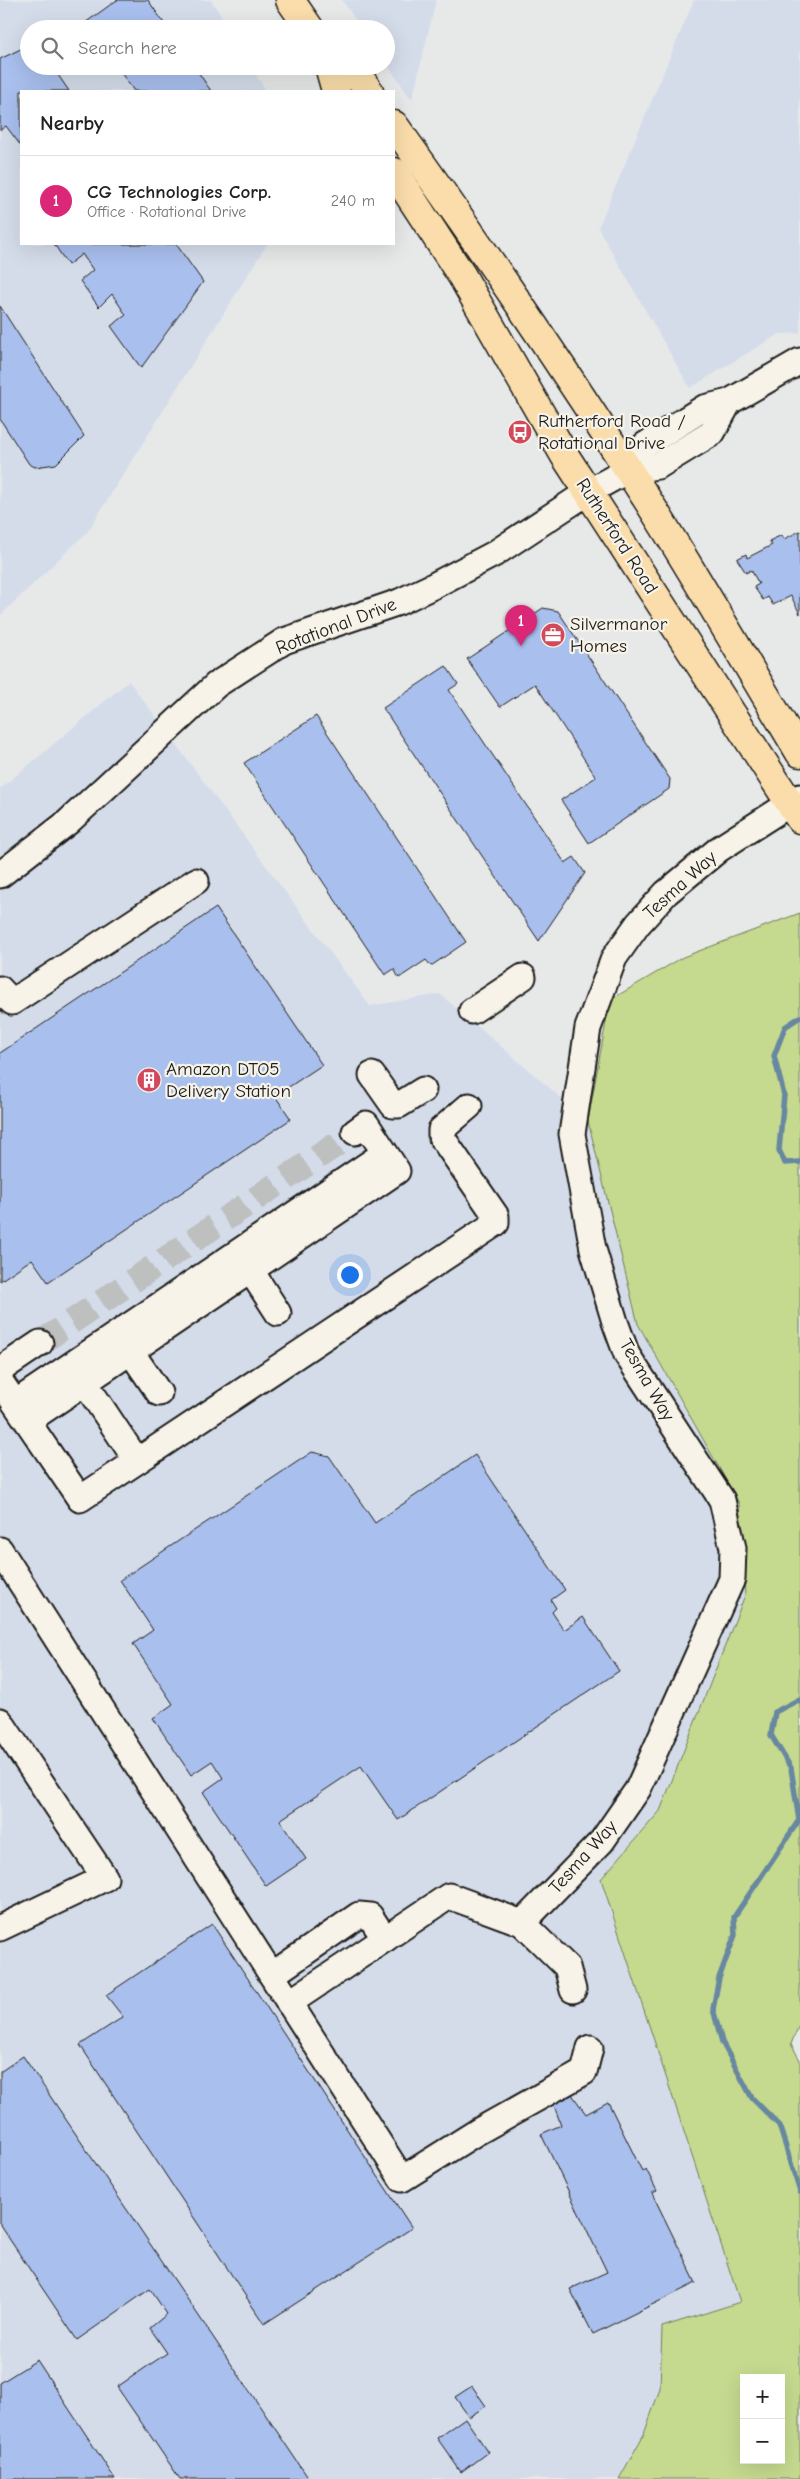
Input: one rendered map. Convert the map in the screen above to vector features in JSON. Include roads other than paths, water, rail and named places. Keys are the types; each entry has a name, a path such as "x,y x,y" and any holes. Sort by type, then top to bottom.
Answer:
{"main road":[{"path":"290,0 304,20"},
{"path":"332,75 336,90"},
{"path":"355,75 368,90"},
{"path":"398,132 491,263 628,470 695,577 800,753"},
{"name":"Rutherford Road","path":"395,174 462,276 565,456 797,806"}],"street":[{"path":"628,470 645,445 704,408 729,402 800,361"},
{"name":"Rotational Drive","path":"0,875 68,822 216,685 261,655 284,641 399,602 433,586 494,554 588,492 628,470"},
{"name":"Tesma Way","path":"522,1923 602,1841 638,1789 732,1579 733,1548 722,1500 628,1355 615,1322 593,1249 572,1134 588,1028 614,958 638,924 666,893 720,849 797,806"},
{"path":"4,1001 196,881"},
{"path":"472,1011 523,976"},
{"path":"372,1075 393,1105 399,1105 423,1090"},
{"path":"0,1381 80,1499 496,1223 496,1216 441,1136 441,1130 469,1106"},
{"path":"22,1412 85,1383 397,1171 366,1124 355,1132"},
{"path":"22,1412 385,1153"},
{"path":"251,1271 278,1313"},
{"path":"0,1370 40,1343"},
{"path":"131,1352 159,1393"},
{"path":"85,1383 138,1462"},
{"path":"0,1550 402,2178 477,2132 584,2072 590,2048"},
{"path":"0,1721 105,1878 0,1928"},
{"path":"289,2004 449,1896 522,1923 567,1967 573,1990"},
{"path":"272,1975 359,1915 370,1916 385,1939"}],"waterway":[{"path":"800,1017 785,1027 774,1056 784,1095 779,1150 785,1163 800,1162"},
{"path":"800,1701 798,1700 775,1712 771,1735 791,1768 799,1820 734,1917 735,1935 719,1978 713,2009 722,2042 752,2098 779,2125 800,2192"}],"tunnel":[{"path":"40,1343 355,1132"}],"place":[{"name":"Rutherford Road / Rotational Drive","path":"520,432"},
{"name":"Silvermanor Homes","path":"553,635"},
{"name":"CG Technologies Corp.","path":"521,646"},
{"name":"Amazon DTO5 Delivery Station","path":"149,1080"}]}
